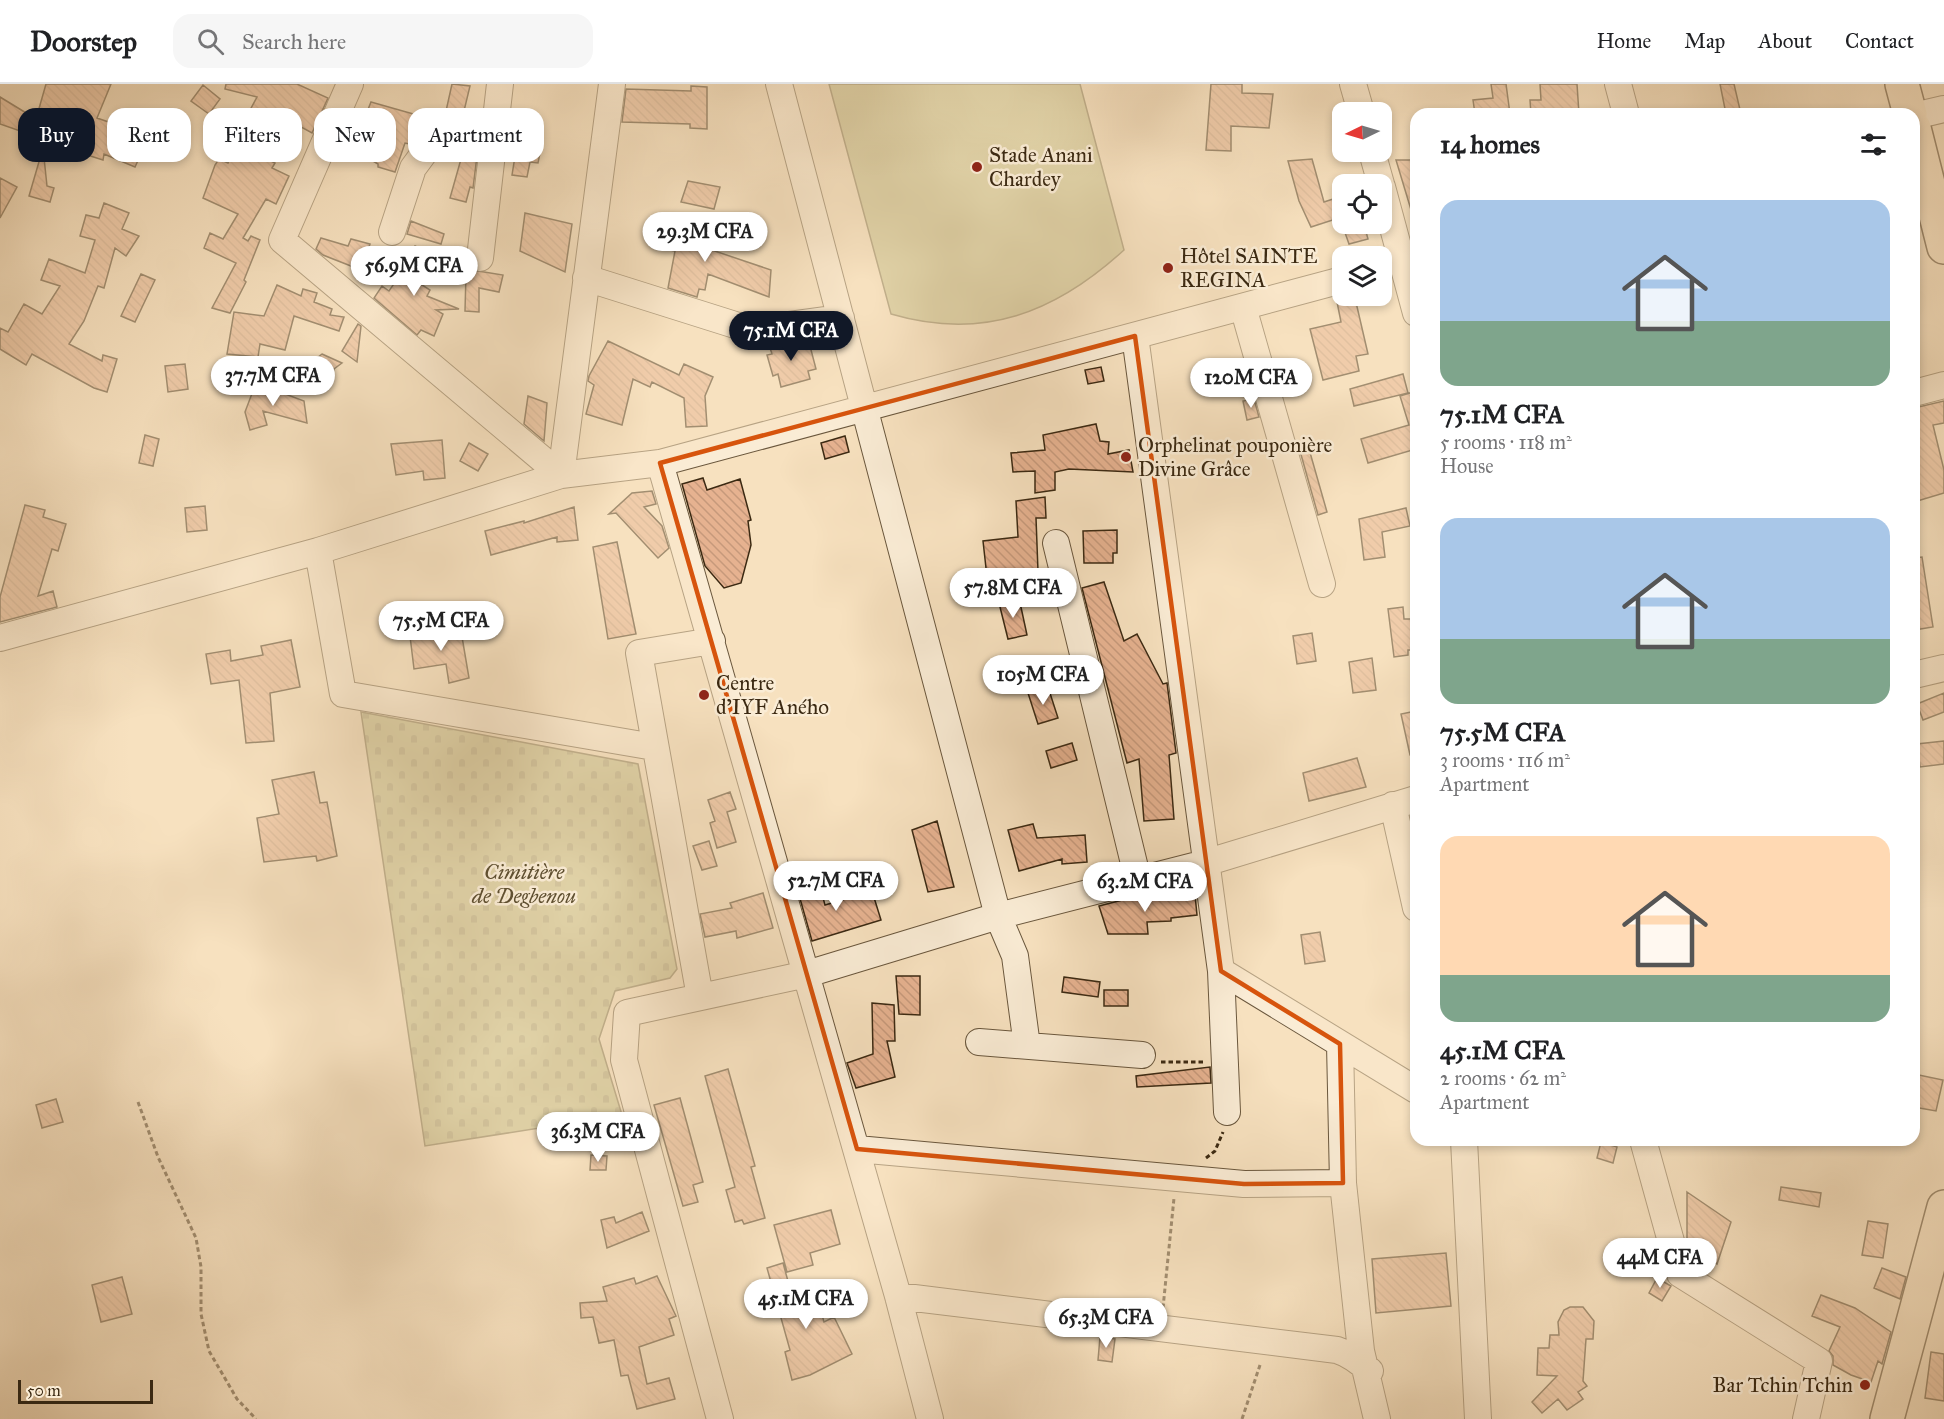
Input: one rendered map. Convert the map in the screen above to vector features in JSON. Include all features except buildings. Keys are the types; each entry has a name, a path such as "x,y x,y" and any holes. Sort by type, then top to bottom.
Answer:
{"highway":[{"path":"1902,84 1910,108"},
{"path":"1920,152 1944,247"},
{"path":"1887,1419 1944,1207"}],"street":[{"path":"350,84 282,240 561,475"},
{"path":"497,108 500,84"},
{"path":"561,475 612,84"},
{"path":"779,84 998,916 1015,956 1027,1046"},
{"path":"1353,84 1358,102"},
{"path":"1618,84 1624,108"},
{"path":"1920,114 1944,109"},
{"path":"392,232 413,168 417,162"},
{"path":"480,258 491,162"},
{"path":"1392,232 1410,295"},
{"path":"585,278 751,330 841,318"},
{"path":"0,638 318,551 561,475 660,463 1332,283"},
{"path":"1243,307 1322,584"},
{"path":"1135,336 1221,971 1227,1112"},
{"path":"1920,391 1944,385"},
{"path":"660,463 857,1149 930,1419"},
{"path":"1056,543 1138,880"},
{"path":"318,551 343,694 654,747"},
{"path":"700,997 639,653 712,641"},
{"path":"1920,674 1944,668"},
{"path":"720,1419 624,1060 627,1013 807,974 998,916 1205,863 1405,802 1410,850"},
{"path":"1221,971 1410,1086"},
{"path":"980,1042 1142,1055"},
{"path":"1340,1044 1343,1183 1359,1314 1361,1351 1377,1419"},
{"path":"1464,1146 1478,1419"},
{"path":"1645,1146 1680,1274 1819,1361 1806,1419"},
{"path":"857,1149 1244,1184 1343,1183"},
{"path":"898,1296 1337,1350 1363,1364 1370,1371 1367,1376"},
{"path":"1337,1350 1355,1335 1359,1327 1359,1314"}],"path":[{"path":"1142,1055 1163,1062 1225,1062"},
{"path":"138,1102 158,1157 196,1238 201,1268 201,1314 209,1351 237,1399 256,1419"},
{"path":"1160,1327 1179,1179 1190,1168 1215,1151 1227,1112"},
{"path":"1242,1419 1267,1340"}],"highlighted area":[{"path":"1135,336 1221,971 1340,1044 1343,1183 1244,1184 857,1149 660,463"}],"green space":[{"name":"Stade Anani Chardey","path":"829,84 1080,84 1124,250 1098,272 1071,290 1044,305 1016,316 987,322 957,324 925,322 891,314"},
{"name":"Cimitière de Degbenou","path":"361,712 638,764 677,969 670,978 615,991 599,1039 622,1115 425,1146"}],"place":[{"name":"Stade Anani Chardey","path":"977,167"},
{"name":"Hôtel SAINTE REGINA","path":"1168,268"},
{"name":"Orphelinat pouponière Divine Grâce","path":"1126,457"},
{"name":"Centre d'IYF Aného","path":"704,695"},
{"name":"Bar Tchin Tchin","path":"1865,1385"}]}
